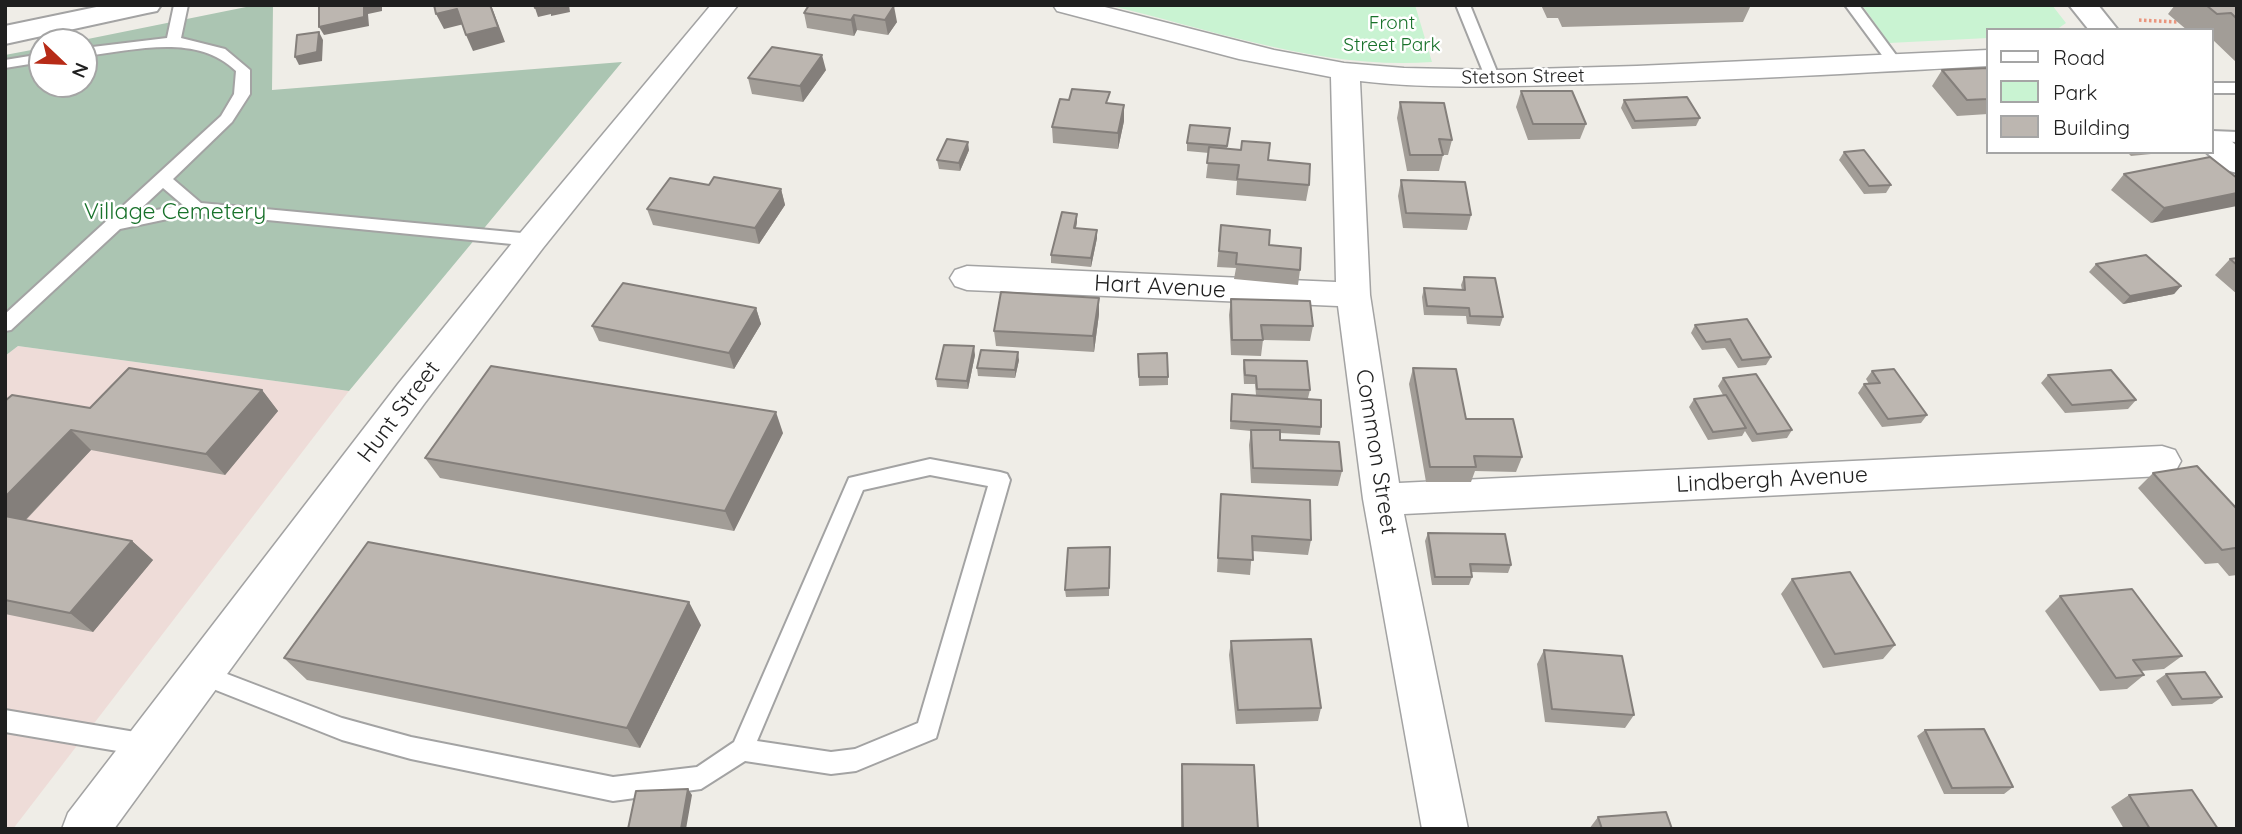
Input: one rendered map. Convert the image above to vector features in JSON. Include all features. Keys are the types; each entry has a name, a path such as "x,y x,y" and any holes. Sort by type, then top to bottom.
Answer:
{"street":[{"path":"5,35 148,5"},
{"name":"Hunt Street","path":"85,829 411,394 532,240 725,5"},
{"name":"Stetson Street","path":"1066,5 1273,58 1345,71 1493,79 1717,73 1986,58"},
{"path":"2083,5 2102,28"},
{"name":"Common Street","path":"1345,71 1353,295 1382,499 1445,829"},
{"path":"2214,143 2237,163"},
{"name":"Hart Avenue","path":"967,278 1353,295"},
{"name":"Lindbergh Avenue","path":"1382,499 2162,461"}],"lane":[{"path":"173,42 181,5"},
{"path":"1463,5 1493,79"},
{"path":"1852,5 1895,63"},
{"path":"5,325 227,119 242,94 243,70 230,56 213,48 173,42 98,50"},
{"path":"5,64 28,60"},
{"path":"2214,88 2237,88"},
{"path":"2214,136 2237,137"},
{"path":"163,179 196,208"},
{"path":"115,224 196,208 532,240"},
{"path":"201,674 342,729 411,748 613,789 701,778 742,750 856,484 930,467 1000,480 928,730 856,760 831,763 742,750"},
{"path":"5,721 148,745"}],"shaded area":[{"path":"18,346 349,391 13,829 5,829 5,356"}],"green space":[{"name":"Village Cemetery","path":"256,5 273,5 272,90 622,62 349,391 18,346 5,356 5,55 28,51 28,98 98,98 98,37"},
{"name":"Front Street Park","path":"1108,5 1415,5 1432,62 1391,63 1309,54"},
{"path":"1862,5 2052,5 2066,23 2059,28 1986,28 1986,38 1889,43"}],"building":[{"path":"319,5 366,5 364,17 319,27"},
{"path":"434,5 490,5 498,27 466,35 457,9 436,14"},
{"path":"534,5 562,5 535,8"},
{"path":"809,5 894,6 885,20 854,15 851,20 804,13"},
{"path":"2206,5 2237,5 2237,19 2231,13 2217,14"},
{"path":"319,32 317,52 295,57 297,35"},
{"path":"772,47 822,55 800,86 748,78"},
{"path":"1986,68 1986,99 1967,100 1942,70"},
{"path":"1072,89 1110,92 1106,103 1124,105 1118,133 1052,127 1060,99 1069,100"},
{"path":"1521,91 1572,91 1586,124 1533,124"},
{"path":"1687,97 1700,118 1635,121 1624,100"},
{"path":"1400,102 1444,103 1452,140 1439,139 1443,155 1410,155"},
{"path":"1190,125 1230,128 1227,146 1187,143"},
{"path":"947,139 968,142 959,163 937,160"},
{"path":"1242,141 1270,143 1268,160 1310,164 1309,185 1237,179 1239,165 1207,163 1209,147 1241,150"},
{"path":"1864,150 1891,185 1869,186 1844,152"},
{"path":"2210,157 2237,178 2237,193 2164,208 2124,174"},
{"path":"714,177 781,189 755,228 647,209 670,178 709,185"},
{"path":"1401,180 1465,182 1471,215 1406,213"},
{"path":"1062,212 1077,214 1074,228 1097,230 1091,258 1051,255"},
{"path":"1221,225 1270,230 1269,245 1301,248 1300,270 1236,264 1237,253 1219,251"},
{"path":"2146,255 2181,286 2130,296 2096,264"},
{"path":"1464,277 1495,278 1503,317 1470,316 1469,308 1427,306 1424,288 1465,290"},
{"path":"623,283 756,308 729,353 592,326"},
{"path":"1001,292 1099,298 1093,336 994,331"},
{"path":"1231,299 1310,301 1313,326 1261,325 1263,340 1232,340"},
{"path":"1747,319 1771,357 1742,360 1730,339 1706,342 1695,325"},
{"path":"944,345 974,346 967,381 936,379"},
{"path":"981,350 1018,352 1015,370 977,368"},
{"path":"1167,353 1168,377 1139,377 1138,354"},
{"path":"1244,360 1307,361 1310,390 1257,389 1256,376 1245,375"},
{"path":"491,366 776,412 725,511 425,458"},
{"path":"129,368 262,390 206,454 71,430 5,497 5,401 12,395 90,408"},
{"path":"1413,368 1456,369 1466,419 1513,419 1522,457 1474,456 1476,467 1430,467"},
{"path":"1894,369 1927,415 1888,419 1864,384 1880,383 1872,371"},
{"path":"2111,370 2136,400 2072,405 2048,375"},
{"path":"1756,374 1792,430 1757,434 1723,378"},
{"path":"1232,394 1321,400 1321,427 1231,421"},
{"path":"1726,395 1746,428 1713,432 1694,399"},
{"path":"1251,430 1280,430 1280,440 1339,442 1342,471 1253,468"},
{"path":"2197,466 2237,509 2237,550 2222,550 2153,473"},
{"path":"1221,494 1310,500 1311,540 1252,536 1253,560 1218,558"},
{"path":"5,516 132,541 70,613 5,600"},
{"path":"1428,533 1505,534 1511,565 1470,564 1472,577 1435,577"},
{"path":"368,542 689,602 627,728 284,658"},
{"path":"1110,547 1109,588 1065,590 1068,548"},
{"path":"1850,572 1895,645 1835,654 1792,579"},
{"path":"2132,589 2182,656 2133,660 2144,675 2116,678 2060,596"},
{"path":"1311,639 1321,708 1238,710 1231,641"},
{"path":"1544,650 1622,656 1634,715 1552,709"},
{"path":"2205,672 2222,697 2182,699 2166,674"},
{"path":"1984,729 2013,787 1952,788 1925,730"},
{"path":"1182,764 1254,765 1258,829 1183,829"},
{"path":"688,789 681,829 628,829 636,791"},
{"path":"2192,790 2218,829 2150,829 2129,795"},
{"path":"1666,812 1672,829 1602,829 1598,817"}]}
